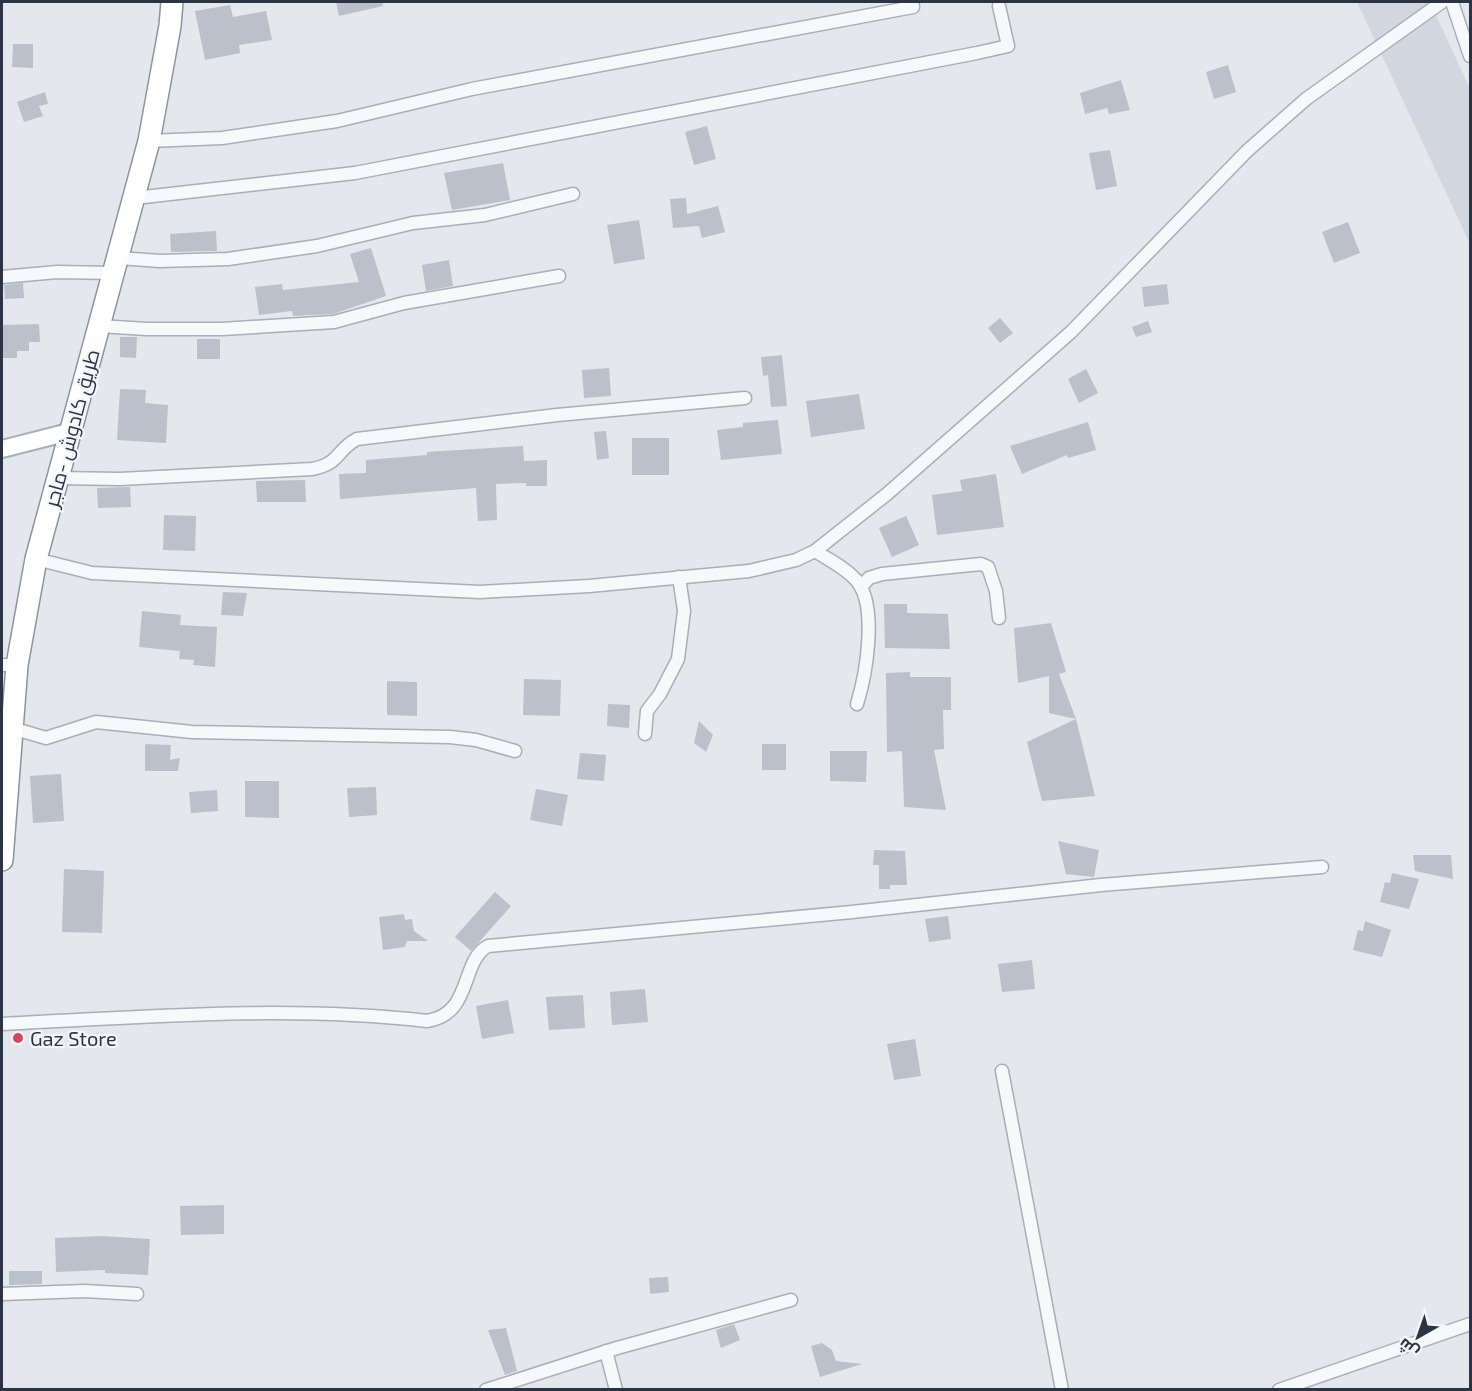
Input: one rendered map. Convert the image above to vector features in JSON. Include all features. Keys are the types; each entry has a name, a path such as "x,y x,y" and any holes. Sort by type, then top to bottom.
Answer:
{"highway":[{"name":"طريق كادوش -ماجر","path":"2,860 12,728 9,665 69,432 135,198 149,141 170,26 172,2"}],"street":[{"path":"149,141 222,138 337,121 516,81 913,7 912,2"},
{"path":"36,560 92,573 480,592 589,586 749,571 796,560 815,551 887,494 1071,332 1246,151 1306,99 1442,2"},
{"path":"1452,2 1470,56"},
{"path":"135,198 355,173 988,51 1008,46 999,6"},
{"path":"2,277 295,249 413,224 485,215 573,194"},
{"path":"99,326 147,329 222,329 334,322 404,303 559,276"},
{"path":"57,478 120,479 312,469 331,464 350,443 357,439 557,416 745,398"},
{"path":"2,449 69,432"},
{"path":"815,551 844,570 861,587 869,633 864,684 857,704"},
{"path":"861,587 869,578 882,574 981,564 988,567 992,574 999,618"},
{"path":"645,734 647,711 660,694 678,659 684,611 679,577"},
{"path":"12,728 45,738 96,722 192,732 450,737 476,740 515,751"},
{"path":"2,1024 281,1011 438,1020 453,1008 470,977 475,960 488,946 852,912 1101,885 1322,867"},
{"path":"1002,1071 1062,1389"},
{"path":"2,1294 84,1291 137,1294"},
{"path":"486,1389 606,1351 791,1300"},
{"path":"1279,1389 1470,1324"},
{"path":"606,1351 616,1389"}],"shaded area":[{"path":"1357,2 1430,2 1470,89 1470,244"}],"building":[{"path":"336,2 382,2 383,6 339,16"},
{"path":"230,5 233,17 266,11 272,40 239,45 240,53 205,60 195,11"},
{"path":"13,44 33,44 33,68 12,67"},
{"path":"1228,65 1236,92 1214,99 1206,72"},
{"path":"1121,80 1130,110 1109,114 1107,108 1085,114 1080,93"},
{"path":"45,92 48,104 39,106 43,116 24,122 17,102"},
{"path":"707,126 716,159 694,165 685,132"},
{"path":"1110,150 1117,186 1096,190 1089,153"},
{"path":"503,163 510,200 452,210 444,173"},
{"path":"686,198 687,214 718,206 725,232 702,238 699,226 673,228 670,199"},
{"path":"639,220 645,259 614,264 607,225"},
{"path":"1348,222 1360,253 1334,263 1322,232"},
{"path":"216,231 217,251 171,252 170,234"},
{"path":"371,248 386,296 333,314 293,316 292,311 259,315 255,287 282,284 283,290 359,282 350,254"},
{"path":"449,260 453,286 426,291 422,265"},
{"path":"23,283 24,298 5,299 4,285"},
{"path":"1167,284 1169,304 1144,307 1142,287"},
{"path":"1000,318 1013,333 1000,343 988,328"},
{"path":"1148,321 1152,332 1136,337 1132,327"},
{"path":"39,324 40,342 29,342 29,351 17,351 17,358 2,358 2,325"},
{"path":"120,337 137,337 136,358 120,357"},
{"path":"197,339 220,339 220,359 197,359"},
{"path":"782,355 787,406 771,407 768,375 763,376 761,357"},
{"path":"609,368 611,396 584,398 582,370"},
{"path":"1086,369 1098,393 1079,403 1068,379"},
{"path":"120,389 146,390 145,403 168,405 166,443 117,440"},
{"path":"859,394 865,429 811,437 806,401"},
{"path":"778,420 782,454 721,460 717,430 743,427 743,423"},
{"path":"1088,422 1096,450 1068,458 1067,455 1022,474 1010,446"},
{"path":"606,431 609,458 597,460 594,432"},
{"path":"632,438 669,438 669,475 632,475"},
{"path":"523,446 524,461 547,460 547,486 526,486 526,483 496,484 497,520 478,521 476,488 340,499 339,474 366,473 366,460 427,455 427,452"},
{"path":"996,474 1004,527 937,535 932,495 962,491 960,480"},
{"path":"305,480 306,502 257,502 256,481"},
{"path":"130,487 131,507 98,508 97,488"},
{"path":"164,515 196,516 195,551 163,550"},
{"path":"906,516 919,545 892,557 879,528"},
{"path":"223,592 247,593 243,616 221,615"},
{"path":"884,604 907,604 907,613 948,614 950,649 885,648"},
{"path":"142,611 181,615 180,625 217,627 215,667 193,665 194,660 179,659 180,651 139,647"},
{"path":"1051,623 1066,672 1059,674 1076,719 1049,713 1049,676 1018,683 1014,628"},
{"path":"910,672 910,677 951,677 951,710 943,710 944,749 934,750 946,810 904,807 902,751 887,752 886,673"},
{"path":"524,679 561,680 560,716 523,715"},
{"path":"387,681 417,682 417,716 387,715"},
{"path":"608,704 630,705 629,728 607,726"},
{"path":"1076,719 1095,796 1042,801 1027,742"},
{"path":"699,721 713,735 706,752 694,743"},
{"path":"145,744 171,745 170,760 180,758 178,771 145,771"},
{"path":"762,744 786,744 786,770 762,770"},
{"path":"830,751 867,751 866,782 830,781"},
{"path":"580,753 606,755 604,781 577,779"},
{"path":"61,774 64,821 33,823 30,776"},
{"path":"245,781 279,781 279,818 245,817"},
{"path":"376,787 377,815 349,817 347,788"},
{"path":"536,789 568,795 562,826 530,820"},
{"path":"217,790 218,811 191,813 189,792"},
{"path":"1058,841 1099,850 1094,877 1066,874"},
{"path":"874,850 905,851 907,885 890,885 890,889 879,889 879,865 873,865"},
{"path":"1413,855 1451,855 1453,879 1415,871"},
{"path":"64,869 104,871 102,933 62,932"},
{"path":"1392,873 1419,879 1409,909 1380,902 1385,882 1390,883"},
{"path":"495,892 511,906 471,951 455,937"},
{"path":"404,914 405,920 412,919 414,931 428,941 407,941 405,947 383,950 379,917"},
{"path":"948,916 951,939 929,942 925,919"},
{"path":"1365,921 1391,930 1382,957 1353,950 1358,930 1363,931"},
{"path":"1032,960 1035,989 1002,992 998,964"},
{"path":"645,989 648,1022 612,1025 610,992"},
{"path":"583,995 585,1028 549,1030 546,997"},
{"path":"508,1000 514,1033 482,1039 476,1006"},
{"path":"915,1039 921,1076 894,1080 887,1044"},
{"path":"224,1205 224,1234 181,1235 180,1206"},
{"path":"102,1236 150,1239 148,1275 105,1273 105,1270 56,1272 55,1238"},
{"path":"9,1271 42,1271 42,1284 9,1285"},
{"path":"668,1277 669,1292 650,1294 649,1278"},
{"path":"734,1324 740,1340 721,1348 716,1330"},
{"path":"506,1328 517,1371 505,1375 488,1330"},
{"path":"822,1343 832,1350 836,1361 862,1364 820,1377 811,1346"}],"place":[{"name":"Gaz Store","path":"18,1038"}]}
